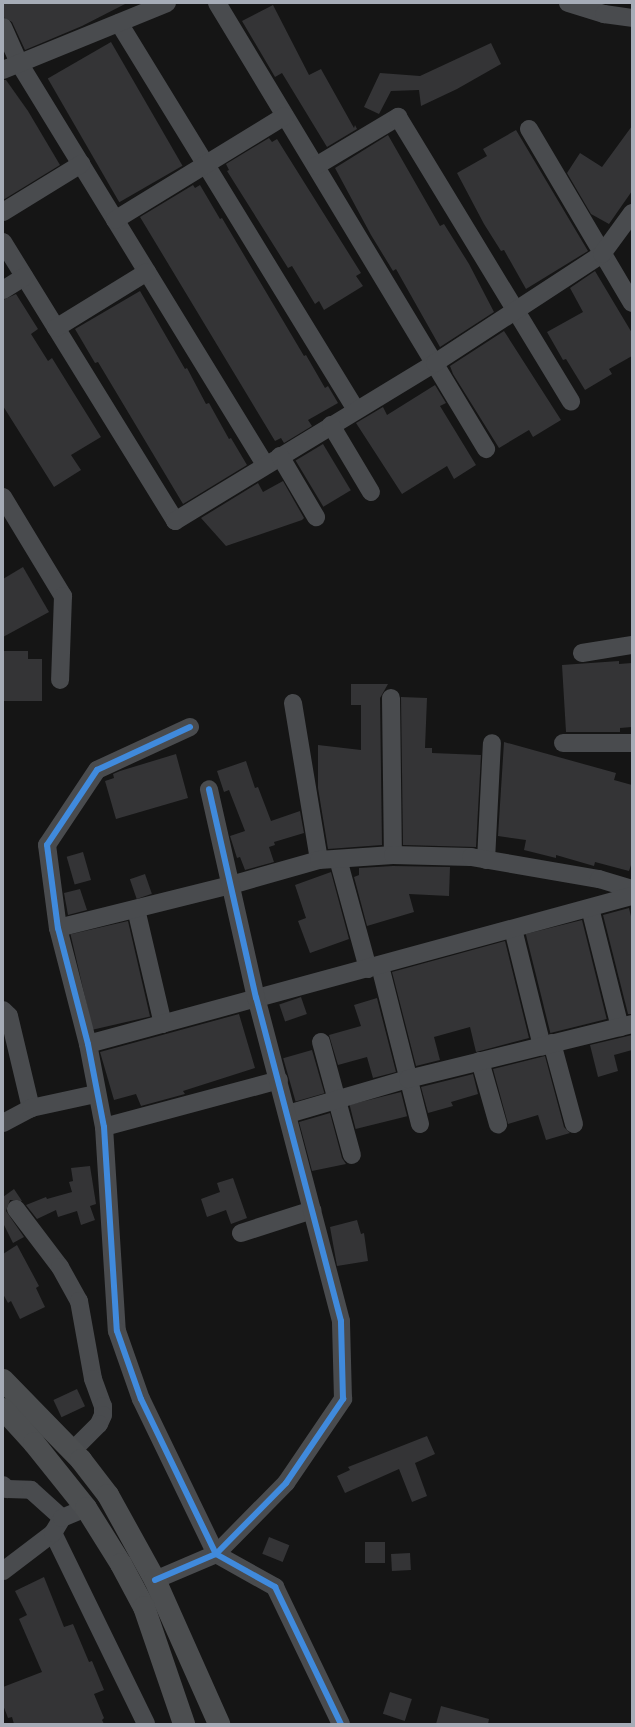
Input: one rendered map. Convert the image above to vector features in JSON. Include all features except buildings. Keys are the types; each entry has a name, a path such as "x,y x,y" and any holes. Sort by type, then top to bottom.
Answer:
{"main road":[{"path":"3,1380 72,1451 108,1495 155,1580 219,1724"},
{"path":"3,1409 34,1443 86,1508 144,1607 184,1724"}],"street":[{"path":"11,66 167,3"},
{"path":"217,3 486,449"},
{"path":"568,3 605,8 632,18"},
{"path":"119,23 356,410"},
{"path":"3,27 11,66 81,164 147,272 272,460 316,517"},
{"path":"115,220 285,116"},
{"path":"316,166 398,116 571,401"},
{"path":"529,129 632,304"},
{"path":"3,212 81,164"},
{"path":"3,242 175,521 272,460 435,363 602,254 632,213"},
{"path":"56,328 147,272"},
{"path":"3,290 24,277"},
{"path":"331,425 371,492"},
{"path":"3,499 63,596 60,680"},
{"path":"582,653 632,645"},
{"path":"392,698 393,855"},
{"path":"293,703 319,860"},
{"path":"190,727 97,770 47,845 58,928 88,1044 96,1094 104,1127 117,1331 140,1399 216,1554 275,1587 342,1724"},
{"path":"486,860 492,743"},
{"path":"563,743 632,743"},
{"path":"155,1580 216,1554 286,1483 344,1399 341,1321 288,1114 256,998 209,790"},
{"path":"58,928 231,885 319,860 393,855 471,857 599,879 632,890"},
{"path":"338,859 374,967 420,1124"},
{"path":"88,1044 590,908 632,890"},
{"path":"288,1114 408,1079 626,1025 590,908"},
{"path":"136,909 163,1024"},
{"path":"513,929 547,1045 574,1124"},
{"path":"3,1010 9,1016 31,1108"},
{"path":"322,1042 352,1155"},
{"path":"480,1061 498,1124"},
{"path":"104,1127 279,1080"},
{"path":"3,1123 31,1108 96,1094"},
{"path":"16,1209 60,1266 78,1301 93,1379 103,1406 103,1415 99,1424 72,1451"},
{"path":"241,1233 312,1210"},
{"path":"3,1485 7,1489 31,1490 57,1525 146,1724"},
{"path":"3,1571 57,1525 86,1508"}],"cycle path":[{"path":"190,727 97,770 47,845 58,928 88,1044 104,1127 117,1331 141,1399 216,1554 275,1587 341,1724"},
{"path":"155,1580 216,1554 286,1483 343,1399 341,1321 256,998 209,789"}]}
